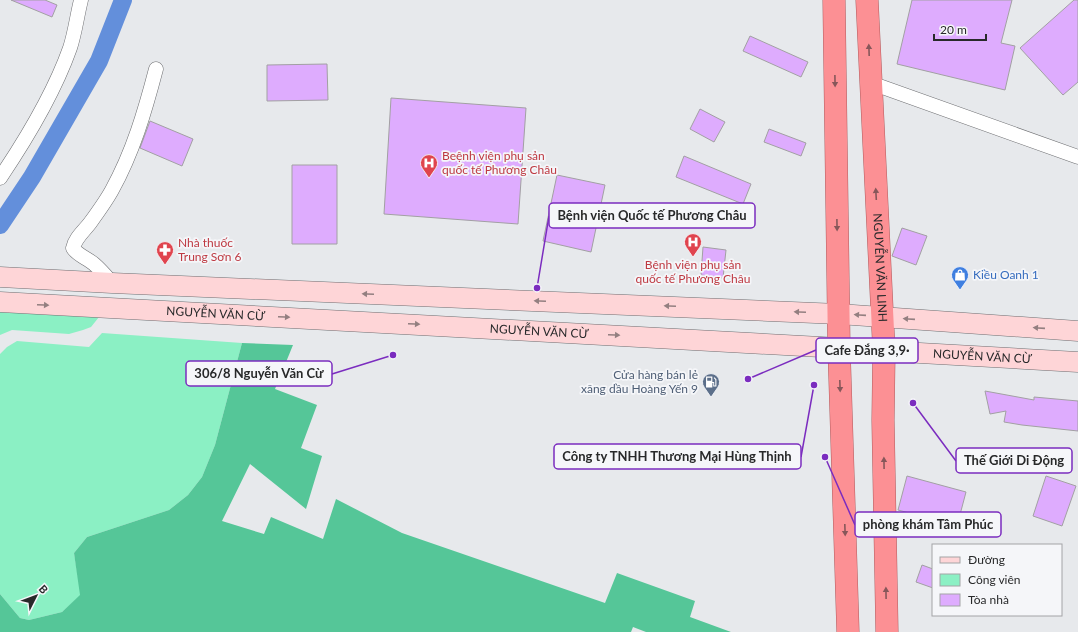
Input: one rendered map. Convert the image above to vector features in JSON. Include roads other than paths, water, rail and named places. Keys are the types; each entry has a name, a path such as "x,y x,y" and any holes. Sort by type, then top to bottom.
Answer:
{"highway":[{"path":"834,0 839,348 848,632"},
{"name":"NGUYỄN VĂN LINH","path":"867,0 884,351 883,420 887,632"}],"main road":[{"name":"NGUYỄN VĂN CỪ","path":"6,278 839,314 1078,331"},
{"path":"256,316 257,289"},
{"name":"NGUYỄN VĂN CỪ","path":"2,303 1078,362"}],"street":[{"path":"0,178 41,111 59,75 70,47 81,0"},
{"path":"112,283 100,269 92,262 74,251 73,248 77,239 112,190 130,152 146,107 156,69"},
{"path":"871,84 1078,157"}],"waterway":[{"path":"0,225 32,177 99,61 123,0"}],"place":[{"name":"Beệnh viện phụ sản quốc tế Phương Châu","path":"429,178"},
{"name":"Bệnh viện phụ sản quốc tế Phương Châu","path":"693,257"},
{"name":"Nhà thuốc Trung Sơn 6","path":"165,265"},
{"name":"Bệnh viện Quốc tế Phương Châu","path":"537,288"},
{"name":"Kiều Oanh 1","path":"960,290"},
{"name":"306/8 Nguyễn Văn Cừ","path":"393,355"},
{"name":"Cafe Đắng 3,9·","path":"748,379"},
{"name":"Công ty TNHH Thương Mại Hùng Thịnh","path":"814,385"},
{"name":"Cửa hàng bán lẻ xăng dầu Hoàng Yến 9","path":"711,397"},
{"name":"Thế Giới Di Động","path":"913,403"},
{"name":"phòng khám Tâm Phúc","path":"825,457"}]}
